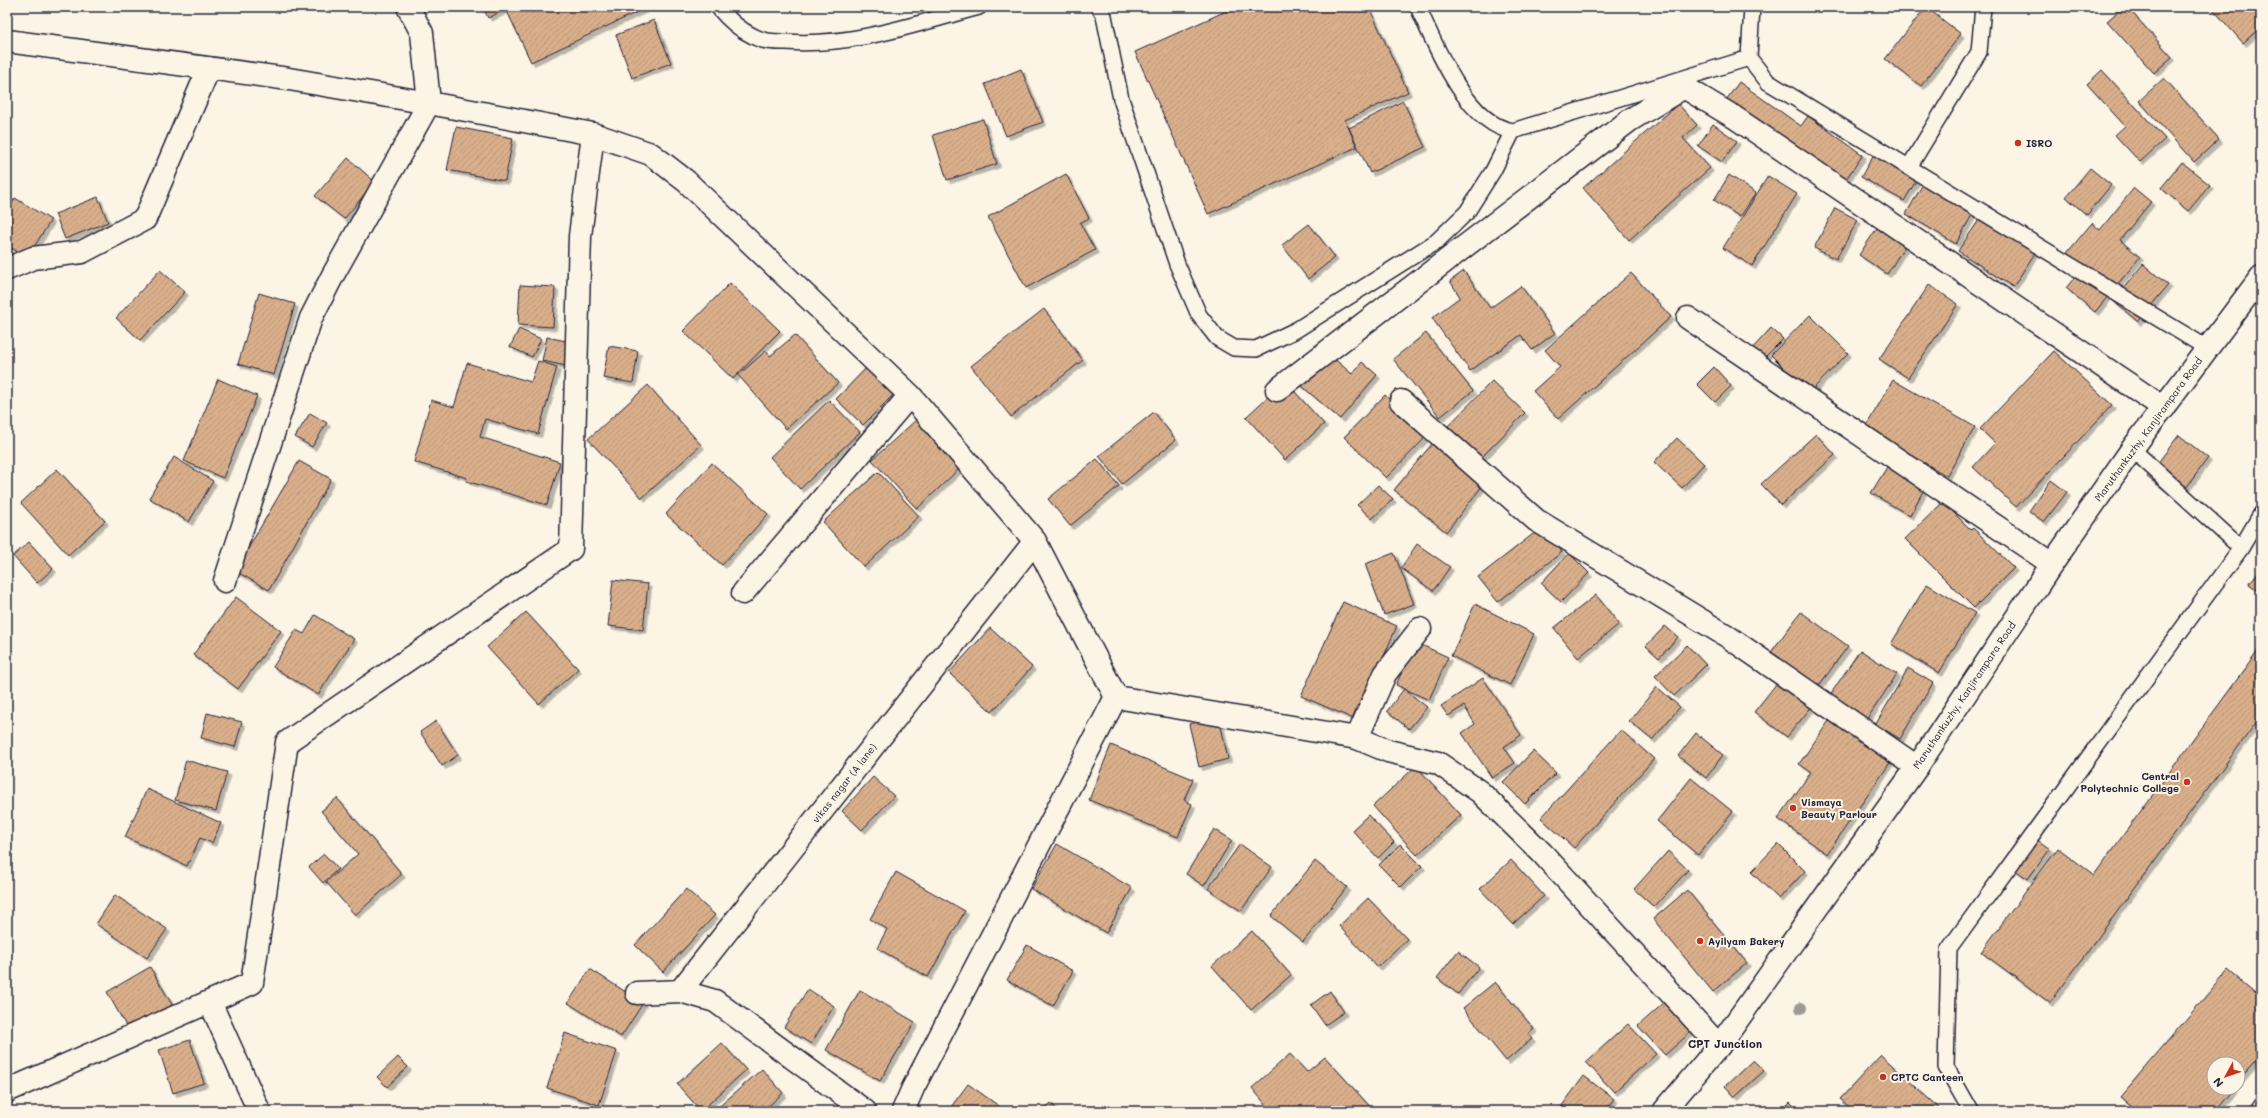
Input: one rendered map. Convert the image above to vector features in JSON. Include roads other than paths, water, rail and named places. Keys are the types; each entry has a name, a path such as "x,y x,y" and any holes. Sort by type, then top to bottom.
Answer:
{"street":[{"path":"225,581 312,318 333,275 429,103 422,33 408,7"},
{"path":"7,41 289,79 429,103 593,134 651,154 686,181 910,395 1035,541 1116,697"},
{"path":"7,269 33,258 82,252 145,219 209,68"},
{"path":"1278,390 1630,120 1684,87 1734,117 2164,408"},
{"path":"7,1091 252,983 287,742 571,549 580,236 593,134"},
{"name":"Maruthankuzhy, Kanjirampara Road","path":"1664,1111 1719,1046 1917,767 2052,564 2132,449 2261,277"},
{"path":"1688,318 2052,564"},
{"path":"742,593 910,395"},
{"path":"1401,401 1536,520 1727,636 1917,767"},
{"name":"vikas nagar (A lane)","path":"680,991 1035,541"},
{"path":"1357,738 1385,674 1420,629"},
{"path":"1116,697 1357,738 1388,751 1438,763 1480,792 1542,853 1719,1046"},
{"path":"903,1111 924,1067 1116,697"},
{"path":"637,994 680,991 716,1001 865,1111"},
{"path":"210,1002 259,1111"}],"lane":[{"path":"718,7 753,37 766,41 809,44 856,40 979,7"},
{"path":"1099,7 1104,16 1121,99 1177,264 1199,315 1217,338 1234,348 1256,349 1296,330 1437,241 1467,212 1493,171 1513,131"},
{"path":"1418,7 1440,55 1478,114 1495,127 1513,131 1749,58"},
{"path":"1752,7 1749,58 1768,82 2207,348"},
{"path":"1909,167 1979,52 1983,7"},
{"path":"2132,449 2241,548"},
{"path":"1971,1111 1946,1067 1949,949 2241,548 2261,514"},
{"path":"2257,1111 2261,1105"}],"place":[{"name":"ISRO","path":"2018,143"},
{"name":"Central Polytechnic College","path":"2187,782"},
{"name":"Vismaya Beauty Parlour","path":"1793,808"},
{"name":"Ayilyam Bakery","path":"1700,941"},
{"name":"CPTC Canteen","path":"1883,1077"}],"district":[{"name":"CPT Junction","path":"1725,1043"}]}
